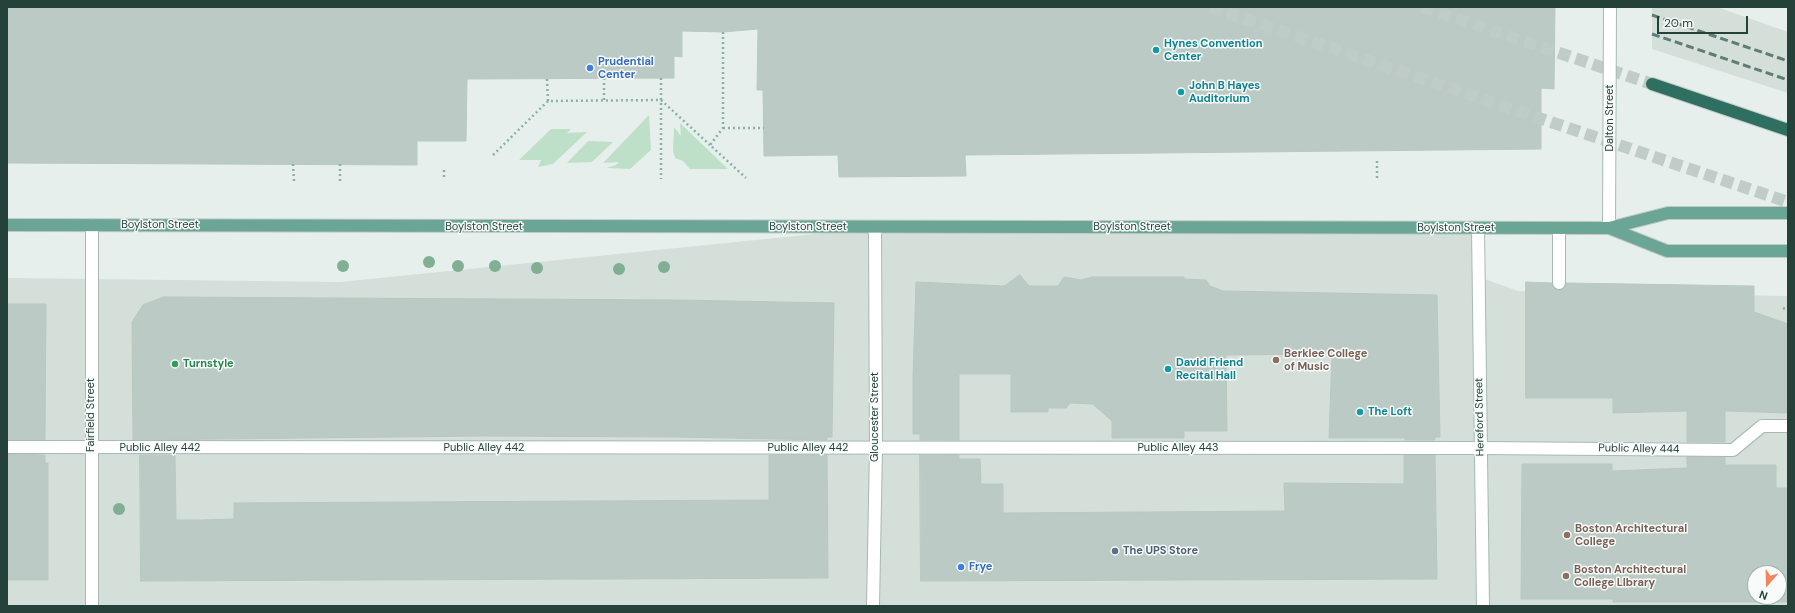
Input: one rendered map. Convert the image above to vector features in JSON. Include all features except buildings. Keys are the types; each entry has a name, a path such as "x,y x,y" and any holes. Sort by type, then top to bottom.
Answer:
{"highway":[{"path":"1652,84 1788,130"}],"main road":[{"name":"Boylston Street","path":"7,225 875,228 1609,228 1668,213 1788,212"},
{"name":"Boylston Street","path":"1609,228 1667,251 1788,251"}],"street":[{"name":"Dalton Street","path":"1609,228 1610,7"},
{"name":"Fairfield Street","path":"92,225 92,606"},
{"name":"Gloucester Street","path":"873,606 876,448 875,228"},
{"name":"Hereford Street","path":"1478,228 1483,606"},
{"path":"1559,228 1559,283"},
{"name":"Public Alley 444","path":"1480,448 1733,450 1762,426 1788,426"},
{"name":"Public Alley 442","path":"7,447 876,448"},
{"name":"Public Alley 443","path":"876,448 1480,448"}],"path":[{"path":"710,145 723,128 723,32"},
{"path":"547,78 548,101"},
{"path":"604,78 604,100"},
{"path":"661,78 661,179"},
{"path":"493,156 548,101 661,100 746,178"},
{"path":"723,128 764,128"},
{"path":"1377,160 1377,178"},
{"path":"293,164 294,181"},
{"path":"340,164 340,181"},
{"path":"444,170 444,180"},
{"path":"1783,308 1788,310"}],"shaded area":[{"path":"1652,7 1717,7 1788,32 1788,93 1652,49"},
{"path":"875,228 1478,228 1479,277 1518,291 1613,293 1614,284 1676,284 1676,294 1788,296 1788,606 7,606 7,278 340,282"}],"green space":[{"path":"649,115 651,150 630,169 606,168 616,165 619,162 603,163"},
{"path":"680,123 728,169 690,169 683,161 675,158 673,151 674,127 681,136"},
{"path":"551,129 571,129 567,133 587,132 553,164 538,167 541,160 519,160"},
{"path":"588,141 613,142 592,162 567,163"}],"tunnel":[{"path":"1210,7 1788,202"},
{"path":"1422,7 1652,84"}],"railway":[{"path":"1652,15 1788,61"},
{"path":"1652,34 1788,80"}],"place":[{"name":"Hynes Convention Center","path":"1156,50"},
{"name":"Prudential Center","path":"590,68"},
{"name":"John B Hayes Auditorium","path":"1181,92"},
{"name":"Berklee College of Music","path":"1276,360"},
{"name":"Turnstyle","path":"175,364"},
{"name":"David Friend Recital Hall","path":"1168,369"},
{"name":"The Loft","path":"1360,412"},
{"name":"Boston Architectural College","path":"1567,535"},
{"name":"The UPS Store","path":"1115,551"},
{"name":"Frye","path":"961,567"},
{"name":"Boston Architectural College LIbrary","path":"1566,576"}]}
